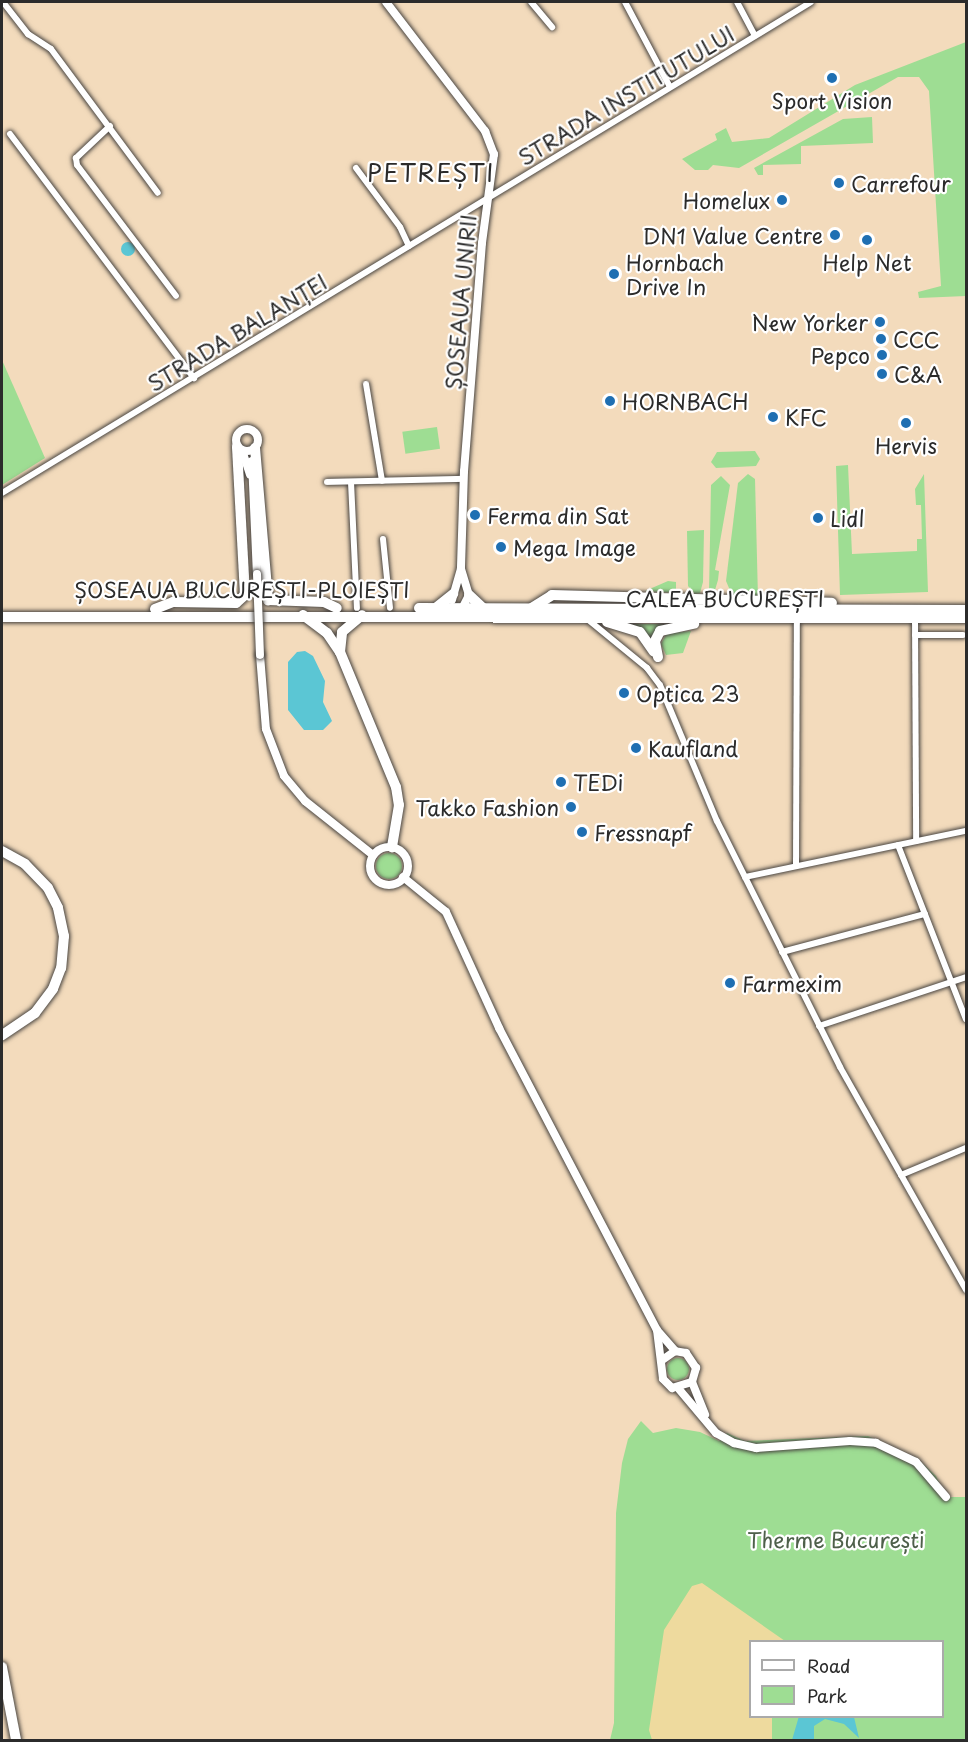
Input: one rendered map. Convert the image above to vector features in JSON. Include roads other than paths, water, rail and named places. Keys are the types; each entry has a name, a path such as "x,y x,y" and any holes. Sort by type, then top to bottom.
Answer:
{"highway":[{"path":"246,449 268,600 324,602 338,608"},
{"path":"155,609 173,602 231,603 243,598 246,449"},
{"path":"434,608 453,594"},
{"path":"469,595 483,612 530,609 549,596 560,595 896,605 915,614"},
{"name":"ȘOSEAUA BUCUREȘTI-PLOIEȘTI","path":"2,610 338,608 360,612 390,608 434,608 459,611"},
{"name":"CALEA BUCUREȘTI","path":"483,612 586,618 731,618 915,614 966,610"},
{"path":"340,652 342,632 360,612"},
{"name":"ȘOSEAUA BUCUREȘTI-PLOIEȘTI","path":"2,617 483,612"},
{"name":"CALEA BUCUREȘTI","path":"915,614 966,618"},
{"path":"303,615 327,633 340,652 398,793 392,847"},
{"path":"586,618 629,627 644,635 658,657 655,641 663,629 731,618"},
{"path":"2,851 25,864 48,888 58,908 64,936 61,968 52,989 35,1013 2,1034"},
{"path":"2,1667 16,1740"}],"street":[{"path":"3,2 28,34 51,49 158,194"},
{"name":"ȘOSEAUA UNIRII","path":"386,2 490,140 494,161 488,197 464,478 461,569 453,594"},
{"path":"531,2 552,27"},
{"path":"625,2 670,87"},
{"path":"737,2 755,36"},
{"name":"STRADA INSTITUTULUI","path":"488,197 812,2"},
{"path":"110,126 76,158 77,165 177,296"},
{"path":"10,134 194,378"},
{"path":"356,168 400,227 409,246"},
{"name":"STRADA BALANȚEI","path":"2,493 488,197"},
{"path":"366,384 382,481"},
{"path":"246,449 250,474 266,729 284,776 305,801 373,855"},
{"path":"327,482 464,478"},
{"path":"351,482 360,612"},
{"path":"383,539 390,608"},
{"name":"ȘOSEAUA UNIRII","path":"461,569 469,595"},
{"path":"453,594 459,611"},
{"path":"459,611 469,595"},
{"path":"915,614 916,841"},
{"path":"796,866 797,617"},
{"path":"586,618 652,673 663,690 712,810 819,1026 966,1290"},
{"path":"619,645 620,633 629,627"},
{"path":"915,635 963,635"},
{"path":"745,877 966,831"},
{"path":"898,845 966,1019"},
{"path":"392,847 406,858 403,877 392,884 378,881 371,872 373,855 381,848 392,847"},
{"path":"403,877 446,912 499,1028 657,1330 675,1351 687,1353 694,1361 692,1382 716,1433"},
{"path":"782,952 925,914"},
{"path":"819,1026 966,977"},
{"path":"901,1175 966,1148"},
{"path":"657,1330 663,1379 670,1387 678,1388 692,1382"},
{"path":"662,1360 675,1351"},
{"path":"678,1388 716,1433 750,1447 850,1441 884,1445 921,1466 946,1497"}],"water":[{"path":"125,242 131,242 135,249 131,256 125,256 121,252 121,246"},
{"path":"305,651 313,656 325,681 323,702 332,721 323,730 304,730 288,710 288,662 297,652"},
{"path":"798,1718 854,1718 859,1738 844,1724 825,1719 814,1726 814,1740 792,1740"}],"place":[{"name":"Sport Vision","path":"832,78"},
{"name":"Carrefour","path":"839,183"},
{"name":"Homelux","path":"782,200"},
{"name":"DN1 Value Centre","path":"835,235"},
{"name":"Help Net","path":"867,240"},
{"name":"Hornbach Drive In","path":"614,274"},
{"name":"New Yorker","path":"880,322"},
{"name":"CCC","path":"881,339"},
{"name":"Pepco","path":"882,355"},
{"name":"C&A","path":"882,374"},
{"name":"HORNBACH","path":"610,401"},
{"name":"KFC","path":"773,417"},
{"name":"Hervis","path":"906,423"},
{"name":"Ferma din Sat","path":"475,515"},
{"name":"Lidl","path":"818,518"},
{"name":"Mega Image","path":"501,547"},
{"name":"Optica 23","path":"624,693"},
{"name":"Kaufland","path":"636,748"},
{"name":"TEDi","path":"561,782"},
{"name":"Takko Fashion","path":"571,807"},
{"name":"Fressnapf","path":"582,832"},
{"name":"Farmexim","path":"730,983"}],"district":[{"name":"PETREȘTI","path":"431,173"}],"park label":[{"name":"Therme București","path":"836,1539"}]}
